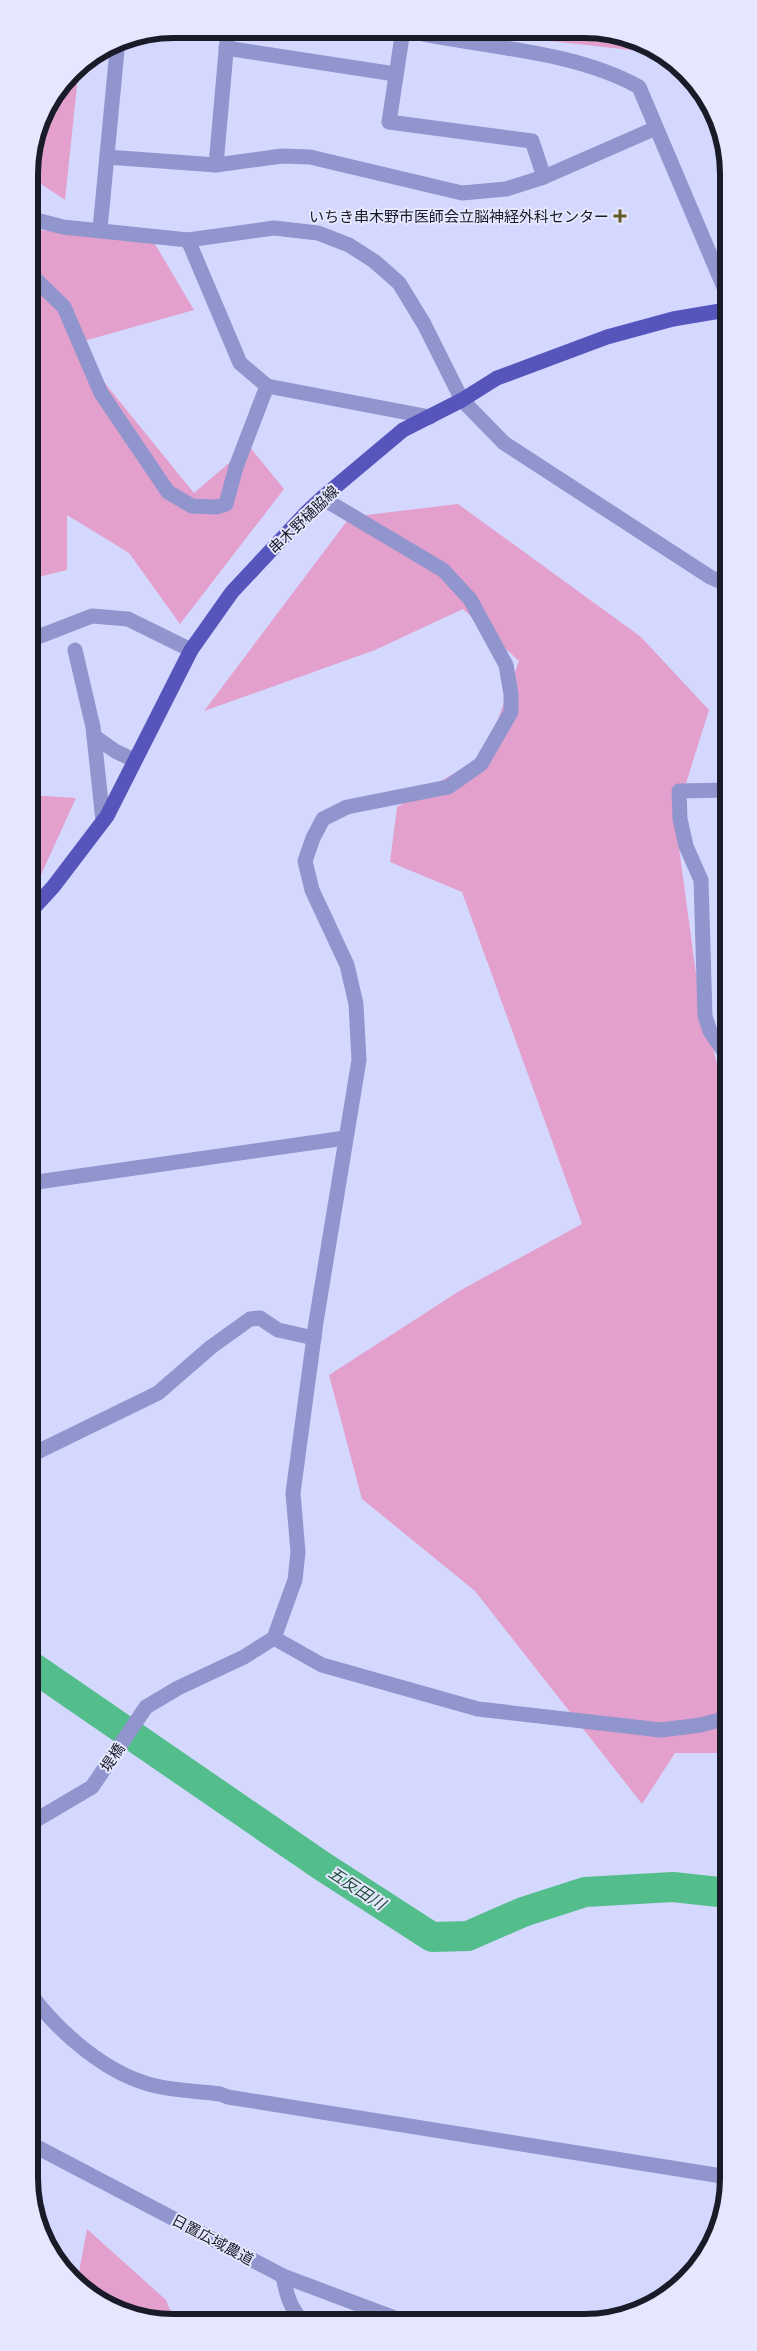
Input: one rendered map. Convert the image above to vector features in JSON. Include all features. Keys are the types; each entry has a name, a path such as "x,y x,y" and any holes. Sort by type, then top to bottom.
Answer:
{"main road":[{"name":"串木野樋脇線","path":"38,903 53,887 103,820 191,650 232,592 322,498 404,430 462,400 497,378 606,337 673,319 720,311"}],"street":[{"path":"216,165 227,38"},
{"path":"402,38 395,74 389,122 532,141 544,177"},
{"path":"436,38 568,60 614,73 639,87 720,278"},
{"path":"226,48 395,74"},
{"path":"100,230 117,50"},
{"path":"108,157 216,165 282,156 310,157 462,193 506,189 544,177 656,128"},
{"path":"38,220 63,227 188,240 274,228 318,233 349,245 374,261 399,283 424,324 462,400 504,443 710,577 720,581"},
{"path":"188,240 240,363 266,386 430,417"},
{"path":"38,282 64,307 101,393 168,492 192,506 216,507 226,504 236,467 266,386"},
{"path":"322,498 443,570 470,600 506,665 512,694 511,712 481,764 448,787 347,807 323,819 313,838 305,861 312,890 347,965 356,1004 359,1060 314,1338 293,1493 298,1552 296,1580 274,1638 322,1665 478,1709 661,1730 702,1725 719,1720"},
{"path":"38,637 92,616 128,619 191,650"},
{"path":"75,650 94,736 103,820"},
{"path":"94,736 116,751 134,760"},
{"path":"720,790 679,791 682,828 686,846 701,880 705,1016 710,1031 720,1045"},
{"path":"38,1182 345,1138"},
{"path":"38,1452 158,1393 211,1348 250,1319 260,1318 278,1330 314,1338"},
{"name":"堤橋","path":"38,1819 92,1787 146,1708 178,1688 244,1657 274,1638"},
{"path":"38,2004 50,2020 98,2060 137,2080 156,2086 220,2094 228,2097 719,2176"},
{"name":"日置広域農道","path":"38,2148 284,2276 382,2313"},
{"path":"284,2276 286,2294 296,2313"}],"shaded area":[{"path":"523,38 592,38 610,40 642,51"},
{"path":"660,62 680,77 684,82"},
{"path":"78,76 65,200 38,182 38,165 40,147 48,122 60,98"},
{"path":"38,230 152,239 194,310 73,344 194,493 249,446 284,489 180,624 129,553 67,515 67,570 38,577"},
{"path":"458,504 641,637 709,710 675,818 697,981 720,1075 719,1753 675,1753 642,1804 475,1591 362,1499 329,1375 461,1290 582,1224 462,892 390,862 397,807 485,755 519,661 463,609 375,650 204,711 350,517"},
{"path":"38,796 76,798 38,881"},
{"path":"87,2229 166,2300 171,2313 147,2311 122,2303 106,2295 78,2275"}],"waterway":[{"name":"五反田川","path":"38,1671 322,1866 432,1937 468,1936 523,1912 585,1892 673,1887 719,1892"}],"place":[{"name":"いちき串木野市医師会立脳神経外科センター","path":"620,216"}]}
